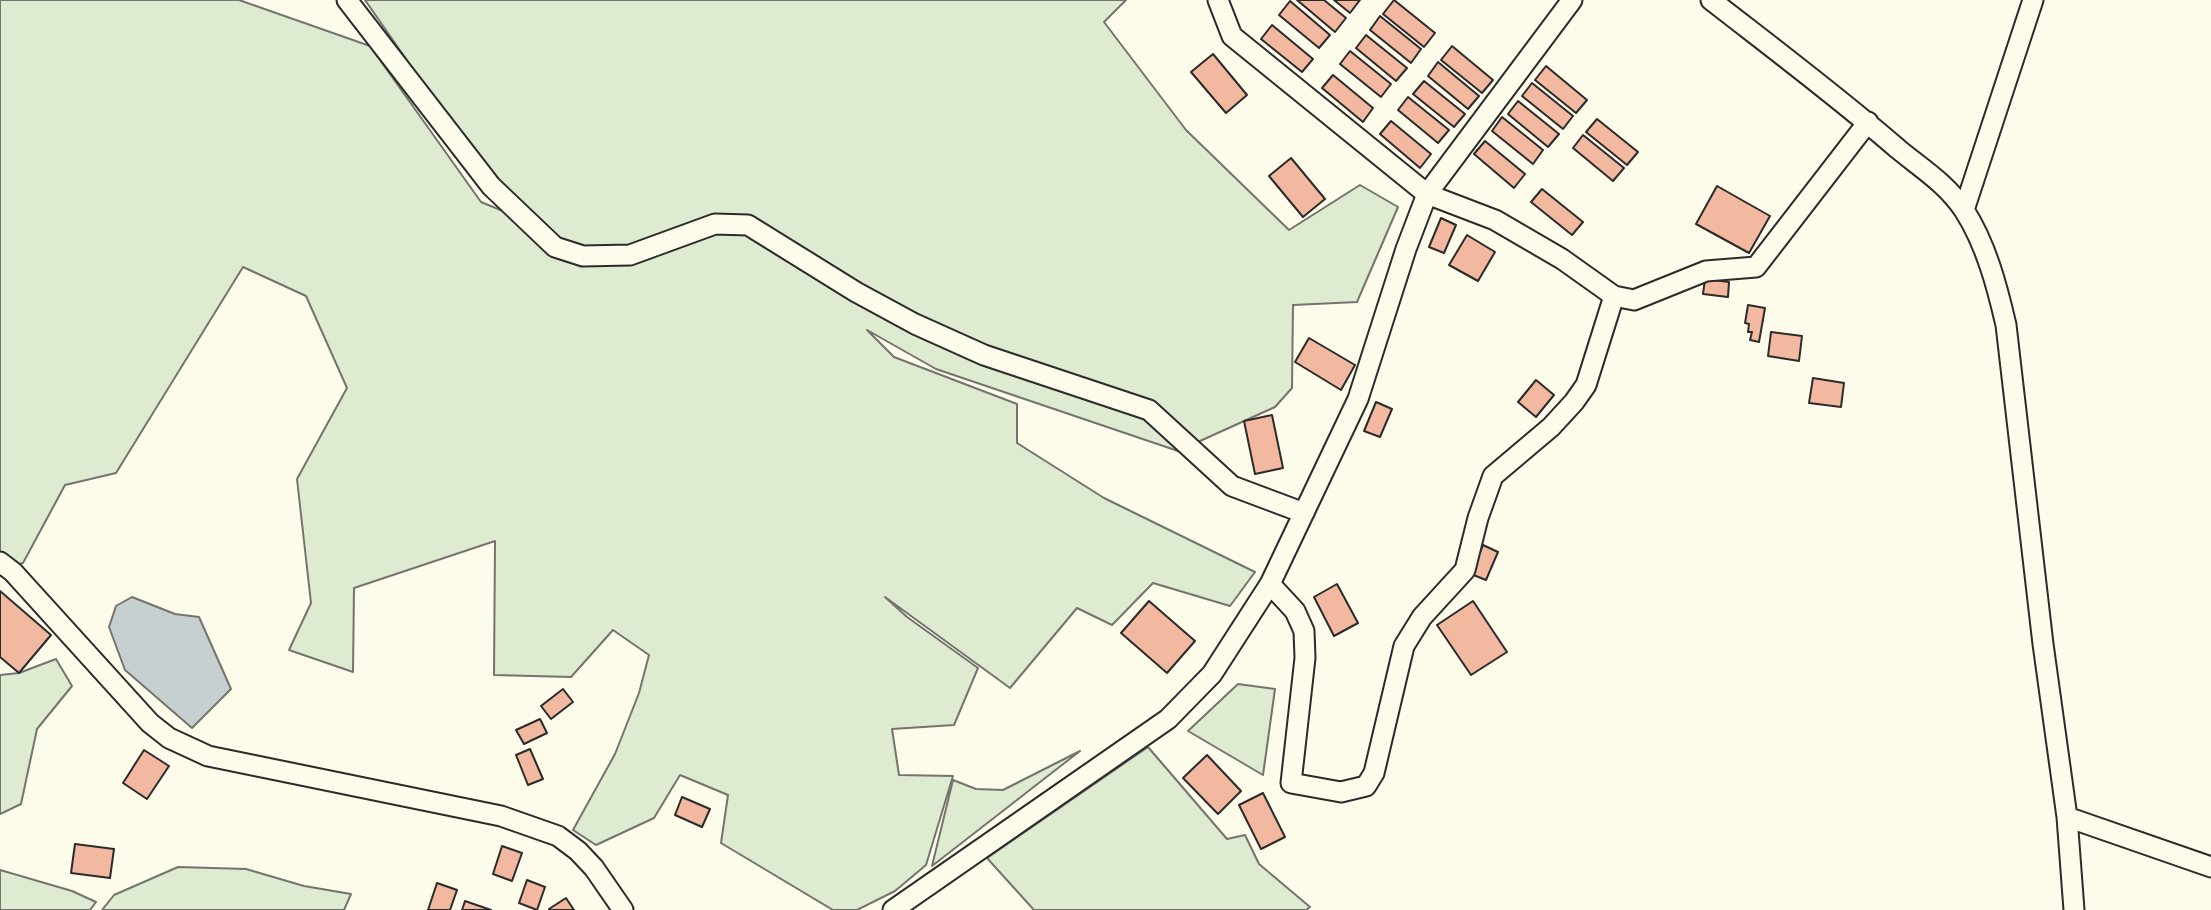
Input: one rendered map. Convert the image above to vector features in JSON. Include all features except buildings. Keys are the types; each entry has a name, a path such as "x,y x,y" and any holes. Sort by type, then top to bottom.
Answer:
{"street":[{"path":"347,0 491,186 555,247 583,256 630,255 715,223 748,225 856,292 915,324 984,355 1149,410 1232,486 1304,513"},
{"path":"1218,0 1233,36 1427,194 1496,220 1562,259 1614,296 1634,300 1706,271 1756,267 1868,122"},
{"path":"893,910 1168,719 1212,674 1270,584 1358,399 1406,249 1427,194 1572,0"},
{"path":"1711,0 1868,122 1940,182 1964,210 1996,282 2006,324 2043,644 2067,817 2074,910"},
{"path":"1964,210 2032,0"},
{"path":"1270,584 1295,611 1304,631 1305,658 1291,783 1341,792 1366,786 1374,773 1404,646 1422,618 1465,570 1478,517 1493,476 1551,427 1586,385 1614,296"},
{"path":"0,562 13,572 150,723 169,738 208,756 501,816 558,836 594,868 623,910"},
{"path":"2067,817 2211,867"}],"green space":[{"path":"0,0 239,0 370,46 481,202 515,216 365,0 1126,0 1104,22 1186,130 1289,230 1360,185 1398,207 1357,302 1293,305 1292,388 1275,407 1178,451 936,369 867,330 894,357 1017,404 1017,443 1104,498 1255,572 1230,606 1153,583 1112,625 1077,608 1010,688 885,597 907,617 978,668 954,725 892,729 899,775 953,776 926,865 895,891 857,910 833,910 721,843 728,795 680,775 654,818 596,845 573,830 615,754 639,693 649,655 613,630 571,677 494,675 495,541 354,588 353,672 289,650 311,603 297,479 347,388 306,296 243,267 116,473 65,485 23,563 0,568"},
{"path":"56,659 72,686 37,729 21,804 0,814 0,675 19,673"},
{"path":"1238,684 1275,689 1263,775 1188,731"},
{"path":"1148,747 1227,839 1245,835 1259,864 1310,907 1306,910 1034,910 987,858"},
{"path":"1080,751 932,866 953,780 976,789 1003,790"},
{"path":"178,867 246,869 304,886 351,894 344,910 102,910 114,895"},
{"path":"0,870 72,891 96,902 90,910 0,910"}],"shaded area":[{"path":"132,597 175,614 199,617 231,689 192,728 125,670 109,627 116,606"}]}
